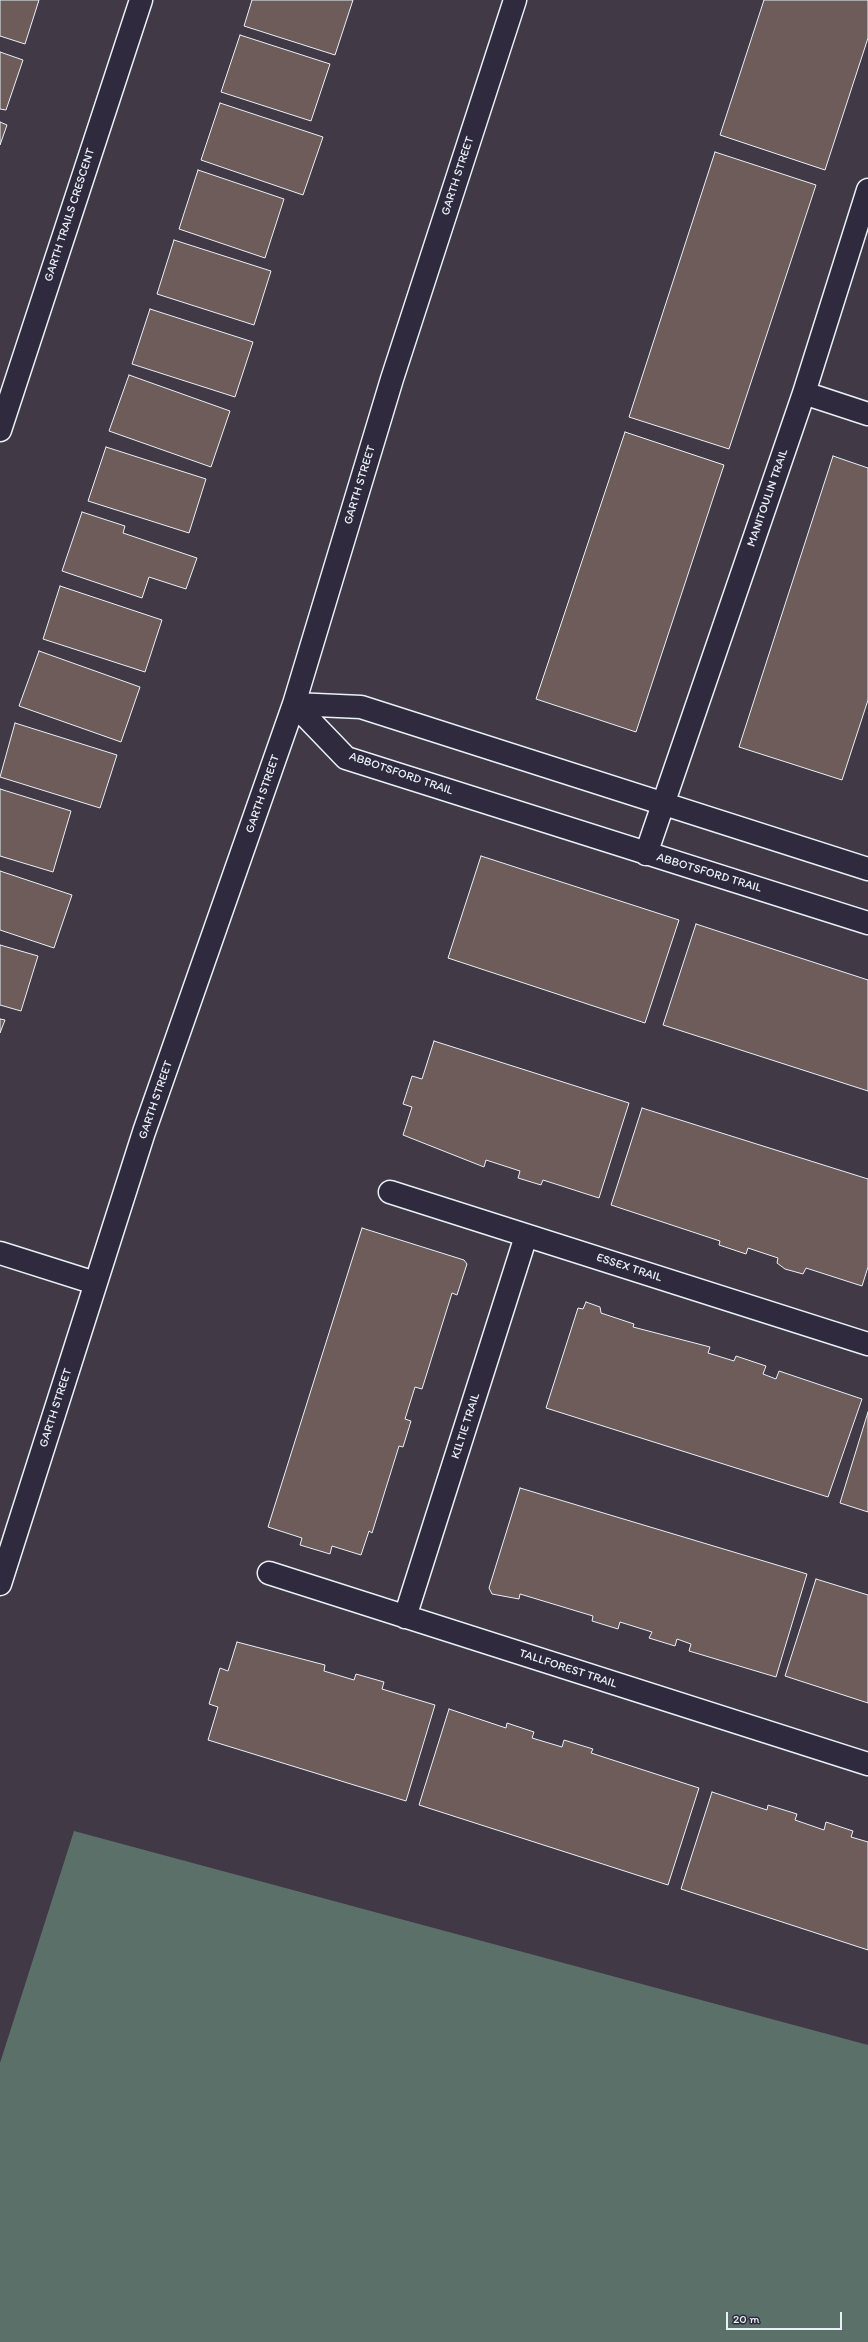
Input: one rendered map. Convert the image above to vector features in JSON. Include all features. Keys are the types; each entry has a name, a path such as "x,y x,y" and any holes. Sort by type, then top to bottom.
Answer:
{"street":[{"name":"GARTH TRAILS CRESCENT","path":"0,430 141,0"},
{"name":"GARTH STREET","path":"0,1584 144,1132 294,704 392,378 515,0"},
{"name":"MANITOULIN TRAIL","path":"646,854 804,393 868,190"},
{"path":"804,393 868,414"},
{"path":"294,704 361,707 868,869"},
{"name":"ABBOTSFORD TRAIL","path":"294,704 346,758 868,923"},
{"name":"ESSEX TRAIL","path":"390,1192 868,1344"},
{"name":"KILTIE TRAIL","path":"405,1617 526,1236"},
{"path":"0,1253 95,1283"},
{"name":"TALLFOREST TRAIL","path":"269,1573 868,1764"}],"green space":[{"path":"74,1831 868,2045 868,2342 0,2342 0,2063"}],"building":[{"path":"0,0 39,0 25,44 0,36"},
{"path":"252,0 353,0 335,55 244,26"},
{"path":"764,0 868,0 868,38 825,170 720,135"},
{"path":"240,35 330,64 311,121 221,92"},
{"path":"0,52 23,60 6,110 0,109"},
{"path":"220,103 323,137 303,195 201,160"},
{"path":"0,122 7,125 0,145"},
{"path":"715,152 816,185 729,449 629,417"},
{"path":"198,170 284,199 265,258 179,229"},
{"path":"174,240 271,271 254,325 157,294"},
{"path":"150,309 253,342 235,397 132,364"},
{"path":"129,375 230,411 211,467 109,431"},
{"path":"625,432 724,465 636,732 536,699"},
{"path":"106,447 206,479 189,533 88,501"},
{"path":"833,456 868,468 868,700 842,780 739,747"},
{"path":"82,512 125,526 123,533 197,558 186,589 149,577 142,598 62,571"},
{"path":"60,586 162,620 145,672 43,639"},
{"path":"39,651 140,687 121,742 19,706"},
{"path":"15,723 117,755 100,808 0,777"},
{"path":"0,789 71,811 53,872 0,856"},
{"path":"481,856 679,920 645,1023 448,958"},
{"path":"0,871 72,895 54,948 0,930"},
{"path":"696,924 868,980 868,1091 663,1025"},
{"path":"0,945 38,956 21,1011 0,1005"},
{"path":"0,1019 5,1020 0,1033"},
{"path":"434,1041 629,1103 599,1198 543,1180 541,1185 518,1178 520,1171 486,1160 484,1167 403,1135 412,1107 403,1104 412,1076 422,1079"},
{"path":"642,1108 868,1179 868,1267 862,1286 806,1268 803,1274 785,1269 777,1263 778,1258 748,1248 746,1254 719,1245 720,1241 611,1205"},
{"path":"362,1228 464,1260 467,1264 457,1295 452,1293 422,1389 415,1387 405,1419 411,1421 403,1447 399,1446 372,1533 369,1531 361,1555 332,1546 330,1554 300,1545 302,1538 268,1527"},
{"path":"586,1302 600,1307 601,1313 634,1324 633,1327 710,1347 708,1353 734,1361 736,1356 766,1366 763,1374 776,1379 779,1371 862,1399 828,1497 546,1408 578,1308 583,1309"},
{"path":"868,1412 868,1512 840,1503"},
{"path":"520,1488 807,1574 776,1677 689,1651 691,1644 677,1639 675,1646 649,1638 652,1632 620,1622 618,1629 592,1621 593,1616 520,1594 519,1599 492,1594 489,1588"},
{"path":"816,1579 868,1595 868,1703 785,1676"},
{"path":"237,1642 325,1665 324,1671 354,1680 356,1674 384,1682 382,1689 435,1705 406,1801 208,1740 218,1707 209,1704 220,1668 228,1671"},
{"path":"449,1709 506,1728 507,1723 534,1732 532,1738 562,1747 564,1740 593,1749 591,1753 699,1788 668,1885 419,1805"},
{"path":"712,1792 767,1810 768,1805 797,1814 795,1820 824,1830 826,1822 853,1831 851,1837 868,1842 868,1950 681,1889"}]}
